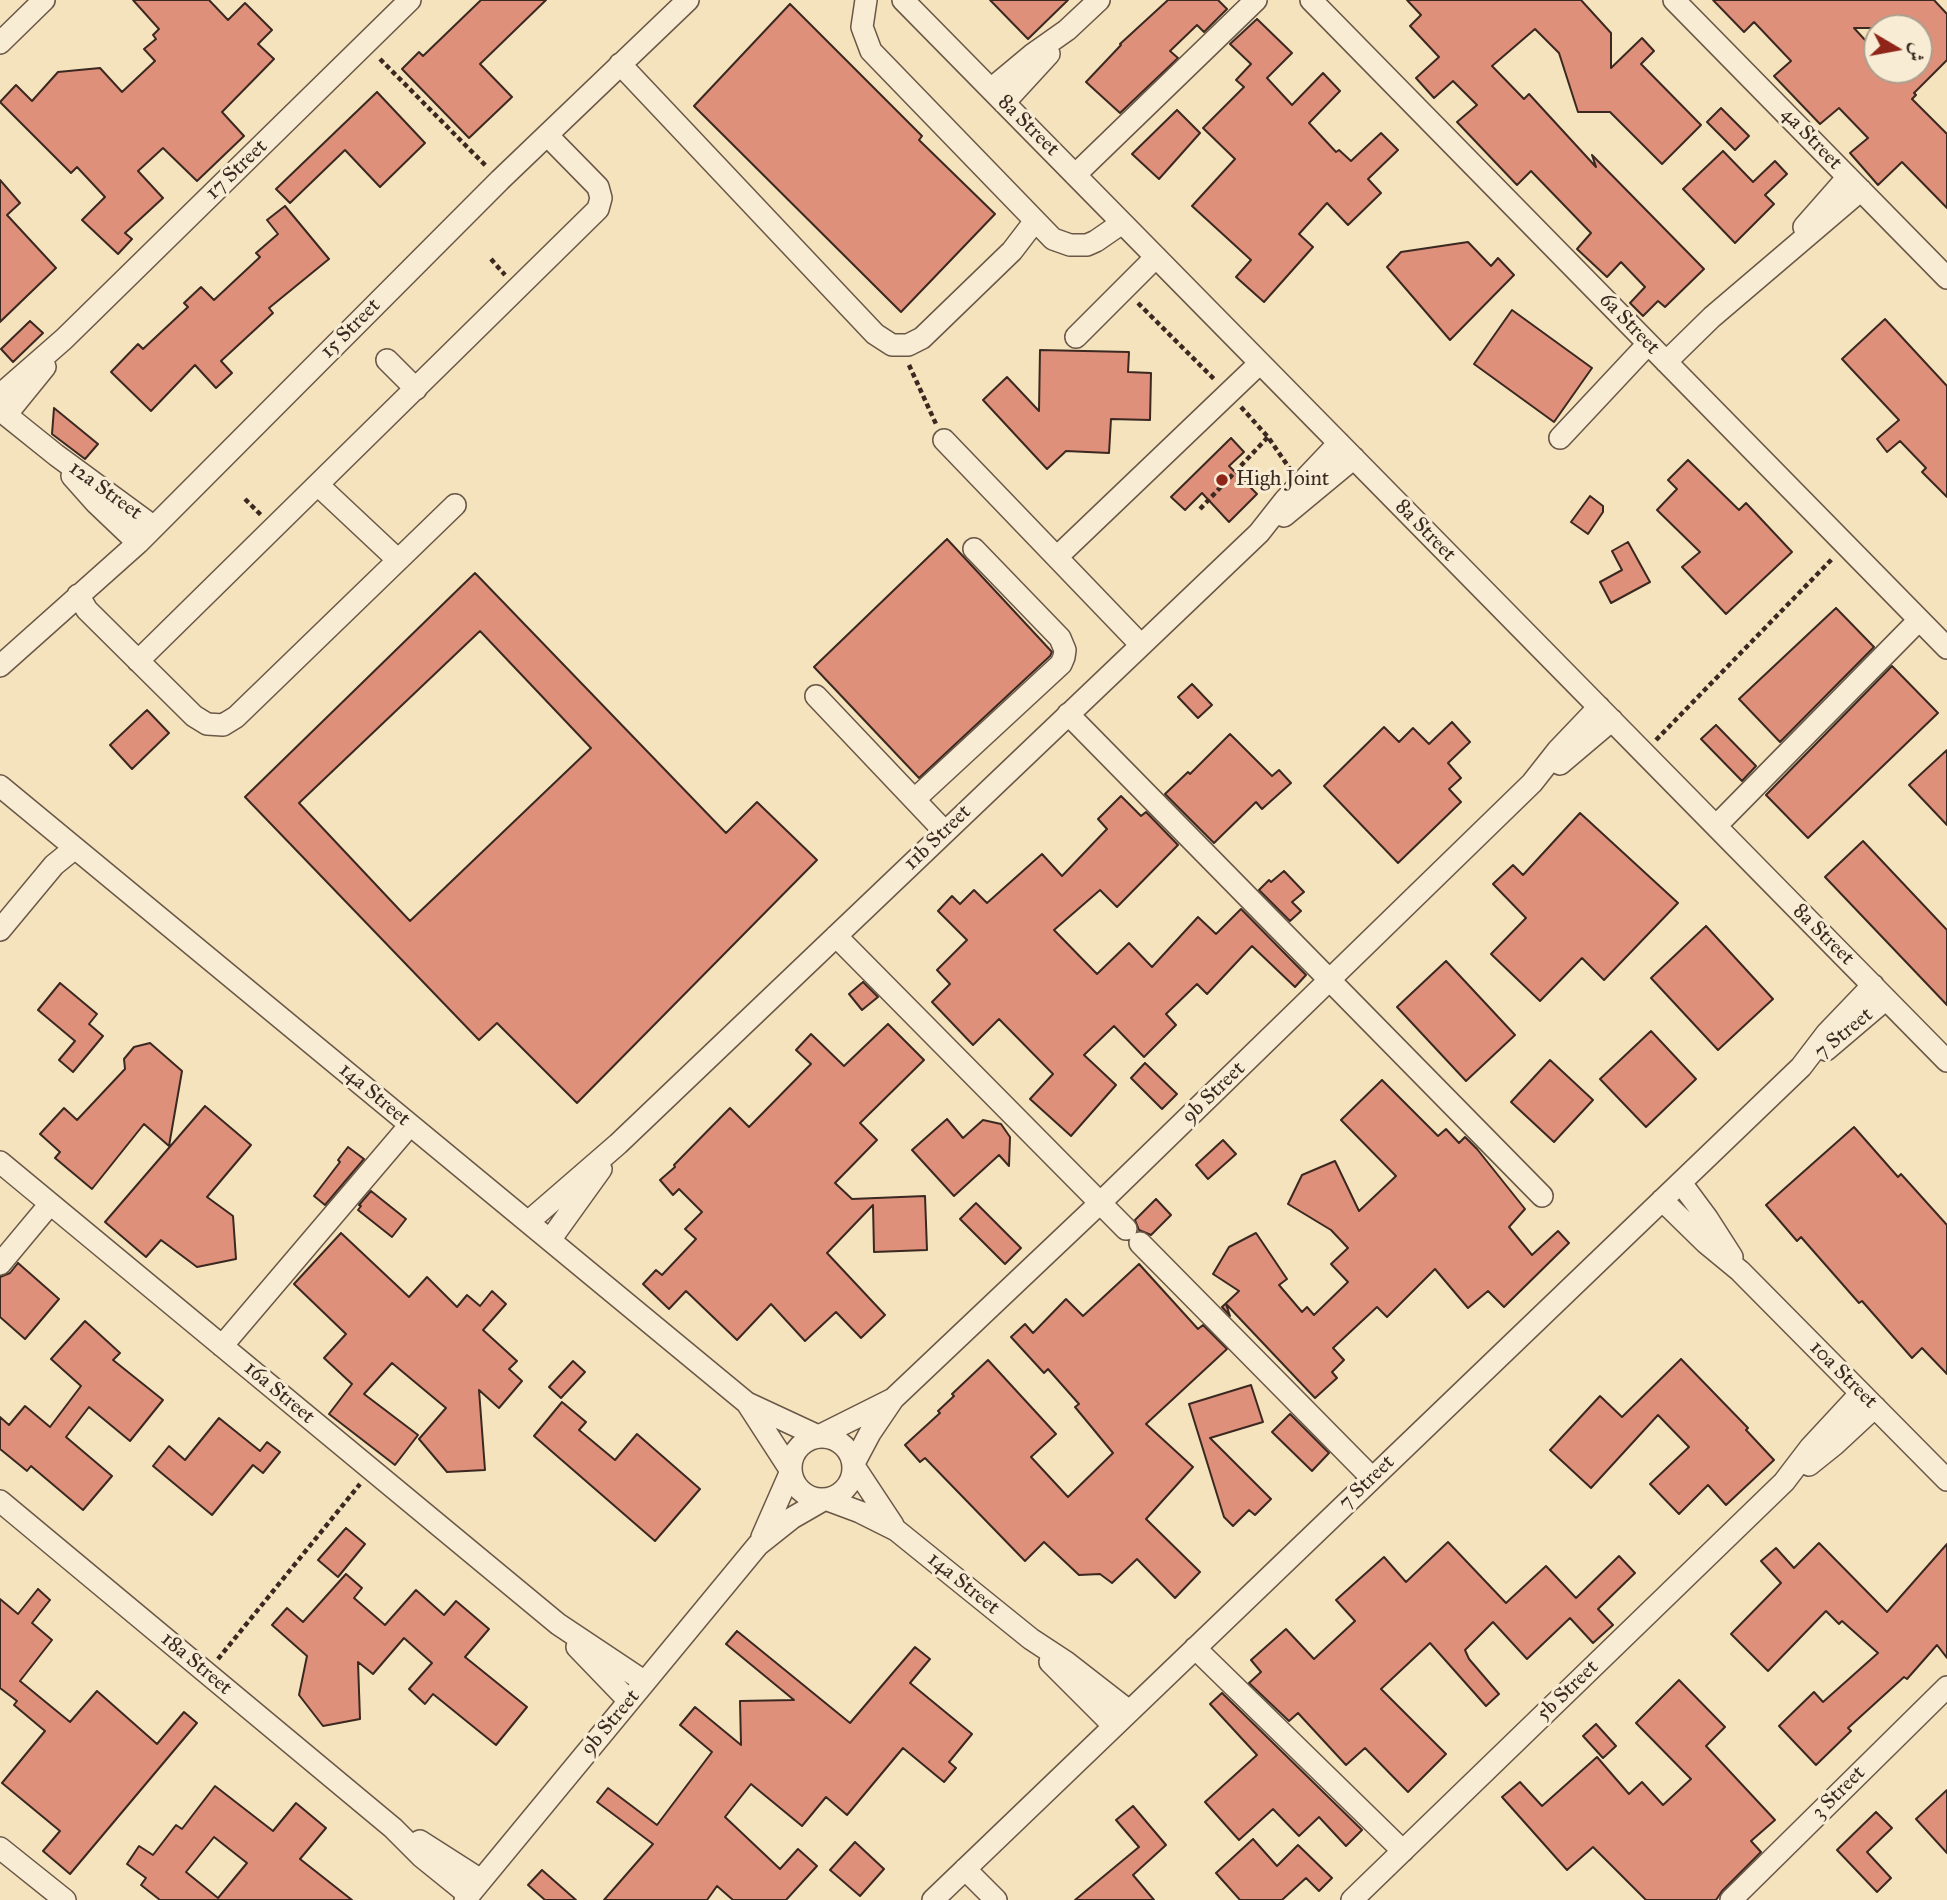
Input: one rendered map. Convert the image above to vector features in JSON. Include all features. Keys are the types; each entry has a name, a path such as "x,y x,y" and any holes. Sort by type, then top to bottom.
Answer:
{"street":[{"path":"0,43 44,0"},
{"name":"17 Street","path":"2,406 40,375 64,339 410,0"},
{"name":"15 Street","path":"0,676 7,661 138,543 500,180 688,0"},
{"path":"866,0 862,27 871,51 1053,239 1070,246 1087,245 1096,242 1122,223"},
{"name":"8a Street","path":"904,0 1947,1061"},
{"path":"998,96 1041,63 1068,30 1099,0"},
{"path":"1075,175 1256,0"},
{"name":"6a Street","path":"1311,0 1947,648"},
{"name":"4a Street","path":"1674,0 1947,278"},
{"path":"620,64 883,341 900,346 916,343 1012,251 1035,221"},
{"path":"138,662 598,209 601,192 547,135"},
{"path":"1672,368 1712,317 1737,298 1784,254 1834,216 1854,183"},
{"path":"1076,337 1156,257"},
{"path":"1560,438 1648,344"},
{"path":"387,360 416,388"},
{"path":"1057,557 1260,363"},
{"name":"12a Street","path":"2,406 56,455 154,527"},
{"path":"944,440 1141,645"},
{"name":"11b Street","path":"528,1222 618,1144 1259,533 1339,443"},
{"name":"12a Street","path":"56,455 96,503 138,543"},
{"name":"11b Street","path":"1259,533 1301,503 1354,458"},
{"path":"318,485 398,560"},
{"path":"78,595 87,610 200,721 223,725 236,717 455,505"},
{"path":"915,799 1061,664 1064,657 1065,650 1060,638 974,550"},
{"path":"1716,826 1919,620"},
{"path":"816,696 945,832"},
{"name":"9b Street","path":"854,1466 870,1433 893,1399 1100,1203 1532,783 1574,753 1605,713"},
{"path":"1068,714 1542,1196"},
{"name":"14a Street","path":"0,786 747,1403 819,1436"},
{"path":"0,930 54,865 75,848"},
{"path":"836,936 1372,1478"},
{"name":"7 Street","path":"933,1900 1801,1067 1836,1043 1880,992"},
{"path":"222,1346 410,1125"},
{"name":"11b Street","path":"550,1240 618,1144"},
{"name":"16a Street","path":"0,1163 558,1623 645,1682"},
{"name":"10a Street","path":"1681,1183 1707,1218 1740,1271"},
{"name":"10a Street","path":"1662,1200 1740,1271 1947,1480"},
{"path":"0,1264 50,1204"},
{"name":"9b Street","path":"819,1436 893,1399"},
{"name":"5b Street","path":"1352,1900 1784,1482 1835,1445 1868,1400"},
{"name":"14a Street","path":"747,1403 791,1471"},
{"path":"819,1436 840,1441 849,1451 854,1466 851,1480 844,1491 825,1499 805,1494 796,1484 791,1471 796,1451 805,1441 819,1436"},
{"name":"14a Street","path":"854,1466 896,1530"},
{"name":"9b Street","path":"758,1545 791,1471"},
{"name":"9b Street","path":"472,1892 758,1545 792,1518 825,1499"},
{"name":"14a Street","path":"825,1499 896,1530 1031,1639 1066,1662 1122,1719"},
{"name":"18a Street","path":"0,1501 393,1828 430,1847 472,1892"},
{"name":"16a Street","path":"558,1623 629,1701"},
{"path":"1195,1648 1403,1851"},
{"name":"3 Street","path":"1731,1900 1947,1687"},
{"path":"0,1848 65,1900"},
{"path":"965,1869 996,1900"}],"path":[{"path":"365,44 500,180"},
{"path":"1124,289 1268,437 1300,484"},
{"path":"900,346 944,440"},
{"path":"1200,509 1268,437"},
{"path":"1644,753 1846,545"},
{"path":"207,1673 372,1470"}],"building":[{"path":"133,0 209,0 228,20 245,3 272,30 258,44 274,59 222,112 244,136 197,181 163,148 138,171 163,198 125,233 132,239 118,254 82,220 105,197 77,167 71,173 0,102 16,85 32,101 58,72 100,68 122,92 155,61 144,49 156,39 153,35 159,29"},
{"path":"481,0 546,0 480,64 512,97 469,138 402,69 419,52 423,56"},
{"path":"990,0 1068,0 1028,39"},
{"path":"1168,0 1218,0 1227,9 1204,32 1197,25 1170,51 1178,58 1120,113 1086,82 1120,44"},
{"path":"1407,0 1581,0 1611,33 1611,68 1642,38 1654,51 1641,64 1701,125 1662,164 1610,112 1578,112 1559,53 1535,29 1492,66 1524,99 1529,94 1596,167 1592,155 1704,269 1665,307 1658,301 1643,316 1630,303 1645,287 1621,262 1607,277 1577,249 1591,233 1531,171 1517,185 1457,122 1477,105 1453,81 1434,98 1416,78 1439,57 1410,26 1421,15"},
{"path":"1713,0 1934,0 1947,14 1947,60 1933,74 1933,14 1863,14 1863,28 1854,28 1863,38 1863,84 1923,84 1912,99 1947,134 1947,208 1902,162 1878,185 1850,153 1868,138 1839,108 1820,124 1774,76 1791,61 1754,22 1744,32"},
{"path":"790,4 922,136 919,140 995,214 901,312 694,106"},
{"path":"1257,19 1292,53 1267,78 1292,105 1323,73 1340,91 1309,123 1336,152 1339,150 1351,161 1381,133 1398,150 1368,179 1381,193 1348,225 1327,203 1299,234 1313,247 1264,302 1236,277 1251,260 1192,206 1235,159 1203,128 1244,87 1236,80 1251,64 1230,44"},
{"path":"377,92 425,143 380,187 345,150 290,203 276,189"},
{"path":"1721,108 1749,136 1735,150 1707,122"},
{"path":"1177,110 1200,133 1159,179 1132,154"},
{"path":"1723,151 1753,182 1775,161 1787,174 1765,195 1774,204 1735,243 1683,189"},
{"path":"0,180 20,203 7,215 56,268 0,322"},
{"path":"285,206 329,259 269,308 273,313 221,361 232,373 216,388 195,365 151,411 111,372 138,344 143,349 188,307 184,303 201,287 214,300 260,257 256,253 278,234 267,220"},
{"path":"1468,242 1491,266 1498,258 1514,275 1450,340 1387,267 1401,252"},
{"path":"1512,310 1592,368 1554,422 1474,364"},
{"path":"1885,319 1947,386 1947,497 1922,472 1926,468 1900,441 1887,452 1877,439 1899,420 1842,359"},
{"path":"30,321 43,333 13,362 1,349"},
{"path":"1040,350 1129,352 1128,372 1151,373 1150,420 1111,419 1109,453 1066,451 1047,469 983,400 1007,377 1039,411"},
{"path":"54,408 98,444 85,459 52,434"},
{"path":"1231,438 1244,452 1229,466 1257,494 1229,522 1202,493 1185,510 1171,497"},
{"path":"1688,460 1739,510 1746,503 1792,552 1726,614 1682,567 1700,552 1657,510 1677,489 1668,480"},
{"path":"1590,496 1603,506 1603,512 1588,534 1571,522"},
{"path":"947,539 1052,652 919,778 814,667"},
{"path":"1628,542 1650,582 1611,603 1600,582 1622,570 1612,551"},
{"path":"475,573 726,833 757,802 817,860 577,1103 497,1023 479,1040 245,797","holes":["480,631 591,748 410,921 299,803"]},
{"path":"1836,608 1874,647 1780,742 1739,699"},
{"path":"1892,666 1938,713 1808,838 1766,795"},
{"path":"1192,684 1212,705 1198,718 1178,697"},
{"path":"147,710 169,733 132,769 110,745"},
{"path":"1452,722 1470,742 1448,763 1461,778 1449,789 1461,802 1398,863 1324,786 1384,727 1399,742 1413,728 1429,744"},
{"path":"1716,725 1756,766 1742,781 1701,739"},
{"path":"1230,734 1272,776 1279,770 1291,783 1262,809 1256,802 1214,843 1165,794 1188,772 1190,774"},
{"path":"1947,750 1947,825 1909,785"},
{"path":"1121,796 1141,816 1146,812 1178,845 1117,907 1100,890 1054,930 1097,974 1129,943 1152,967 1198,917 1216,934 1241,909 1306,975 1295,987 1252,946 1207,994 1197,984 1166,1014 1176,1025 1144,1057 1114,1026 1084,1055 1116,1085 1071,1136 1030,1099 1053,1074 999,1019 973,1045 932,1002 950,984 937,970 967,940 938,911 952,896 960,904 974,890 987,903 1042,854 1062,876 1107,829 1098,819"},
{"path":"1580,813 1678,903 1604,980 1582,958 1540,1001 1491,954 1526,918 1493,884 1513,865 1523,875"},
{"path":"1863,841 1947,930 1947,1005 1825,877"},
{"path":"1284,871 1304,892 1292,902 1301,911 1290,921 1259,890"},
{"path":"1706,926 1773,999 1718,1050 1651,978"},
{"path":"1446,961 1515,1035 1466,1081 1397,1007"},
{"path":"863,982 878,997 862,1010 849,994"},
{"path":"60,983 97,1014 89,1024 103,1036 73,1072 59,1060 75,1041 38,1010"},
{"path":"888,1024 924,1060 860,1123 877,1140 835,1183 852,1199 925,1196 927,1250 874,1252 873,1205 827,1253 885,1315 861,1338 836,1312 805,1341 771,1304 737,1340 686,1291 669,1309 643,1284 656,1270 662,1275 696,1239 685,1229 702,1212 679,1189 673,1195 660,1180 730,1108 749,1127 811,1064 796,1050 811,1034 844,1066"},
{"path":"1651,1031 1696,1079 1646,1127 1600,1079"},
{"path":"150,1043 182,1071 169,1146 144,1124 92,1189 55,1158 60,1152 40,1134 64,1108 77,1120 125,1069 124,1059 134,1047"},
{"path":"1550,1060 1593,1100 1554,1142 1511,1102"},
{"path":"1145,1063 1177,1094 1162,1109 1131,1078"},
{"path":"1382,1080 1438,1136 1446,1129 1459,1143 1465,1137 1477,1149 1525,1209 1509,1227 1532,1255 1558,1231 1569,1243 1504,1307 1488,1291 1468,1308 1435,1269 1387,1317 1377,1307 1333,1348 1344,1360 1332,1372 1337,1378 1315,1398 1226,1304 1230,1316 1222,1307 1239,1291 1213,1274 1229,1247 1256,1233 1287,1279 1279,1285 1302,1312 1307,1307 1314,1315 1348,1282 1331,1264 1348,1248 1331,1230 1288,1204 1302,1175 1335,1161 1359,1211 1396,1176 1341,1120"},
{"path":"205,1106 251,1145 207,1197 233,1216 236,1259 197,1267 161,1240 146,1257 105,1222"},
{"path":"947,1119 963,1138 983,1120 1001,1124 1010,1137 1009,1166 999,1155 954,1196 912,1150"},
{"path":"1854,1127 1898,1177 1901,1174 1947,1225 1947,1374 1922,1348 1912,1358 1801,1237 1797,1241 1766,1205"},
{"path":"1223,1140 1236,1154 1208,1179 1196,1165"},
{"path":"348,1147 364,1159 325,1205 314,1196"},
{"path":"371,1191 406,1219 392,1237 358,1210"},
{"path":"1156,1199 1171,1215 1151,1235 1139,1230 1135,1220"},
{"path":"976,1203 1021,1248 1005,1264 960,1219"},
{"path":"341,1233 409,1297 427,1277 457,1307 467,1295 480,1306 492,1291 506,1304 483,1330 517,1361 509,1369 522,1381 499,1408 479,1390 485,1470 447,1472 419,1439 446,1408 392,1363 364,1394 418,1435 395,1465 329,1414 352,1384 324,1358 346,1334 294,1284"},
{"path":"18,1263 59,1299 25,1339 0,1317 0,1277 10,1273"},
{"path":"1139,1264 1198,1329 1203,1325 1227,1349 1146,1424 1193,1467 1146,1519 1200,1572 1175,1598 1137,1559 1112,1583 1100,1574 1079,1575 1044,1542 1025,1561 925,1458 920,1462 905,1445 940,1413 938,1411 954,1396 952,1394 988,1360 1056,1434 1031,1457 1068,1497 1113,1453 1075,1407 1079,1404 1048,1369 1044,1373 1011,1337 1025,1324 1033,1333 1066,1299 1083,1316"},
{"path":"85,1321 120,1353 113,1360 163,1400 130,1441 89,1407 66,1437 112,1476 83,1510 31,1466 27,1471 0,1449 0,1417 9,1425 25,1406 50,1427 81,1386 51,1359"},
{"path":"1681,1359 1748,1428 1746,1430 1774,1460 1726,1505 1708,1485 1679,1514 1650,1484 1689,1447 1658,1415 1591,1488 1550,1450 1600,1396 1622,1417"},
{"path":"573,1361 585,1372 561,1398 549,1387"},
{"path":"1251,1385 1263,1422 1210,1438 1271,1499 1255,1515 1249,1510 1233,1526 1224,1517 1189,1404"},
{"path":"562,1402 586,1422 579,1430 615,1460 637,1434 700,1489 655,1541 534,1436"},
{"path":"1290,1414 1329,1453 1312,1471 1272,1432"},
{"path":"219,1418 260,1451 267,1442 280,1452 263,1473 253,1465 212,1515 153,1466 169,1446 185,1460"},
{"path":"346,1528 365,1544 338,1577 318,1560"},
{"path":"1448,1542 1506,1603 1546,1566 1576,1598 1619,1556 1635,1573 1598,1609 1613,1625 1593,1643 1570,1618 1527,1659 1493,1622 1465,1650 1469,1659 1499,1694 1486,1706 1430,1643 1381,1689 1446,1754 1408,1792 1365,1748 1346,1765 1298,1713 1289,1721 1249,1683 1261,1672 1251,1660 1286,1629 1314,1659 1355,1621 1336,1600 1384,1557 1406,1582"},
{"path":"1819,1543 1887,1612 1947,1544 1947,1658 1937,1645 1907,1679 1904,1677 1848,1728 1851,1731 1816,1765 1779,1726 1814,1692 1823,1702 1878,1653 1842,1621 1839,1624 1826,1611 1768,1671 1731,1634 1781,1583 1761,1561 1776,1548 1794,1568"},
{"path":"346,1574 362,1588 354,1598 385,1625 416,1590 444,1615 456,1601 489,1629 465,1657 527,1707 496,1745 433,1694 425,1704 409,1689 432,1663 404,1638 373,1674 358,1662 360,1719 323,1726 299,1695 307,1656 272,1625 287,1608 303,1622"},
{"path":"38,1589 50,1600 32,1623 52,1640 20,1681 70,1722 97,1691 157,1744 184,1712 197,1723 70,1874 43,1851 60,1831 2,1783 45,1731 14,1705 17,1701 0,1688 0,1599 18,1614"},
{"path":"737,1631 850,1723 915,1647 930,1659 910,1683 972,1734 949,1762 956,1768 944,1782 903,1748 847,1815 826,1797 802,1826 751,1784 725,1817 780,1869 798,1849 817,1866 786,1900 733,1900 717,1886 707,1900 604,1900 653,1844 597,1802 608,1788 657,1825 712,1752 680,1725 695,1707 741,1745 740,1701 794,1700 726,1644"},
{"path":"1679,1680 1725,1727 1706,1746 1775,1820 1751,1841 1761,1852 1716,1900 1646,1900 1593,1847 1567,1870 1502,1797 1520,1782 1542,1806 1597,1757 1629,1794 1642,1782 1663,1805 1691,1779 1636,1723"},
{"path":"1222,1693 1362,1830 1346,1846 1319,1817 1299,1836 1273,1809 1239,1840 1205,1802 1257,1755 1210,1704"},
{"path":"1596,1724 1616,1746 1603,1758 1583,1736"},
{"path":"215,1786 273,1831 296,1803 326,1828 300,1859 352,1900 160,1900 141,1885 146,1878 127,1864 139,1846 153,1855 176,1825 182,1829","holes":["214,1837 247,1863 218,1898 186,1872"]},
{"path":"1947,1790 1947,1853 1916,1819"},
{"path":"1133,1806 1166,1845 1133,1875 1154,1900 1075,1900 1139,1847 1116,1820"},
{"path":"1876,1812 1892,1828 1867,1852 1891,1878 1877,1892 1837,1850"},
{"path":"1253,1839 1277,1866 1298,1845 1332,1878 1319,1891 1306,1878 1282,1900 1240,1900 1216,1873"},
{"path":"855,1842 884,1869 860,1896 830,1870"},
{"path":"542,1870 576,1900 545,1900 528,1885"}],"place":[{"name":"High Joint","path":"1222,480"}]}
